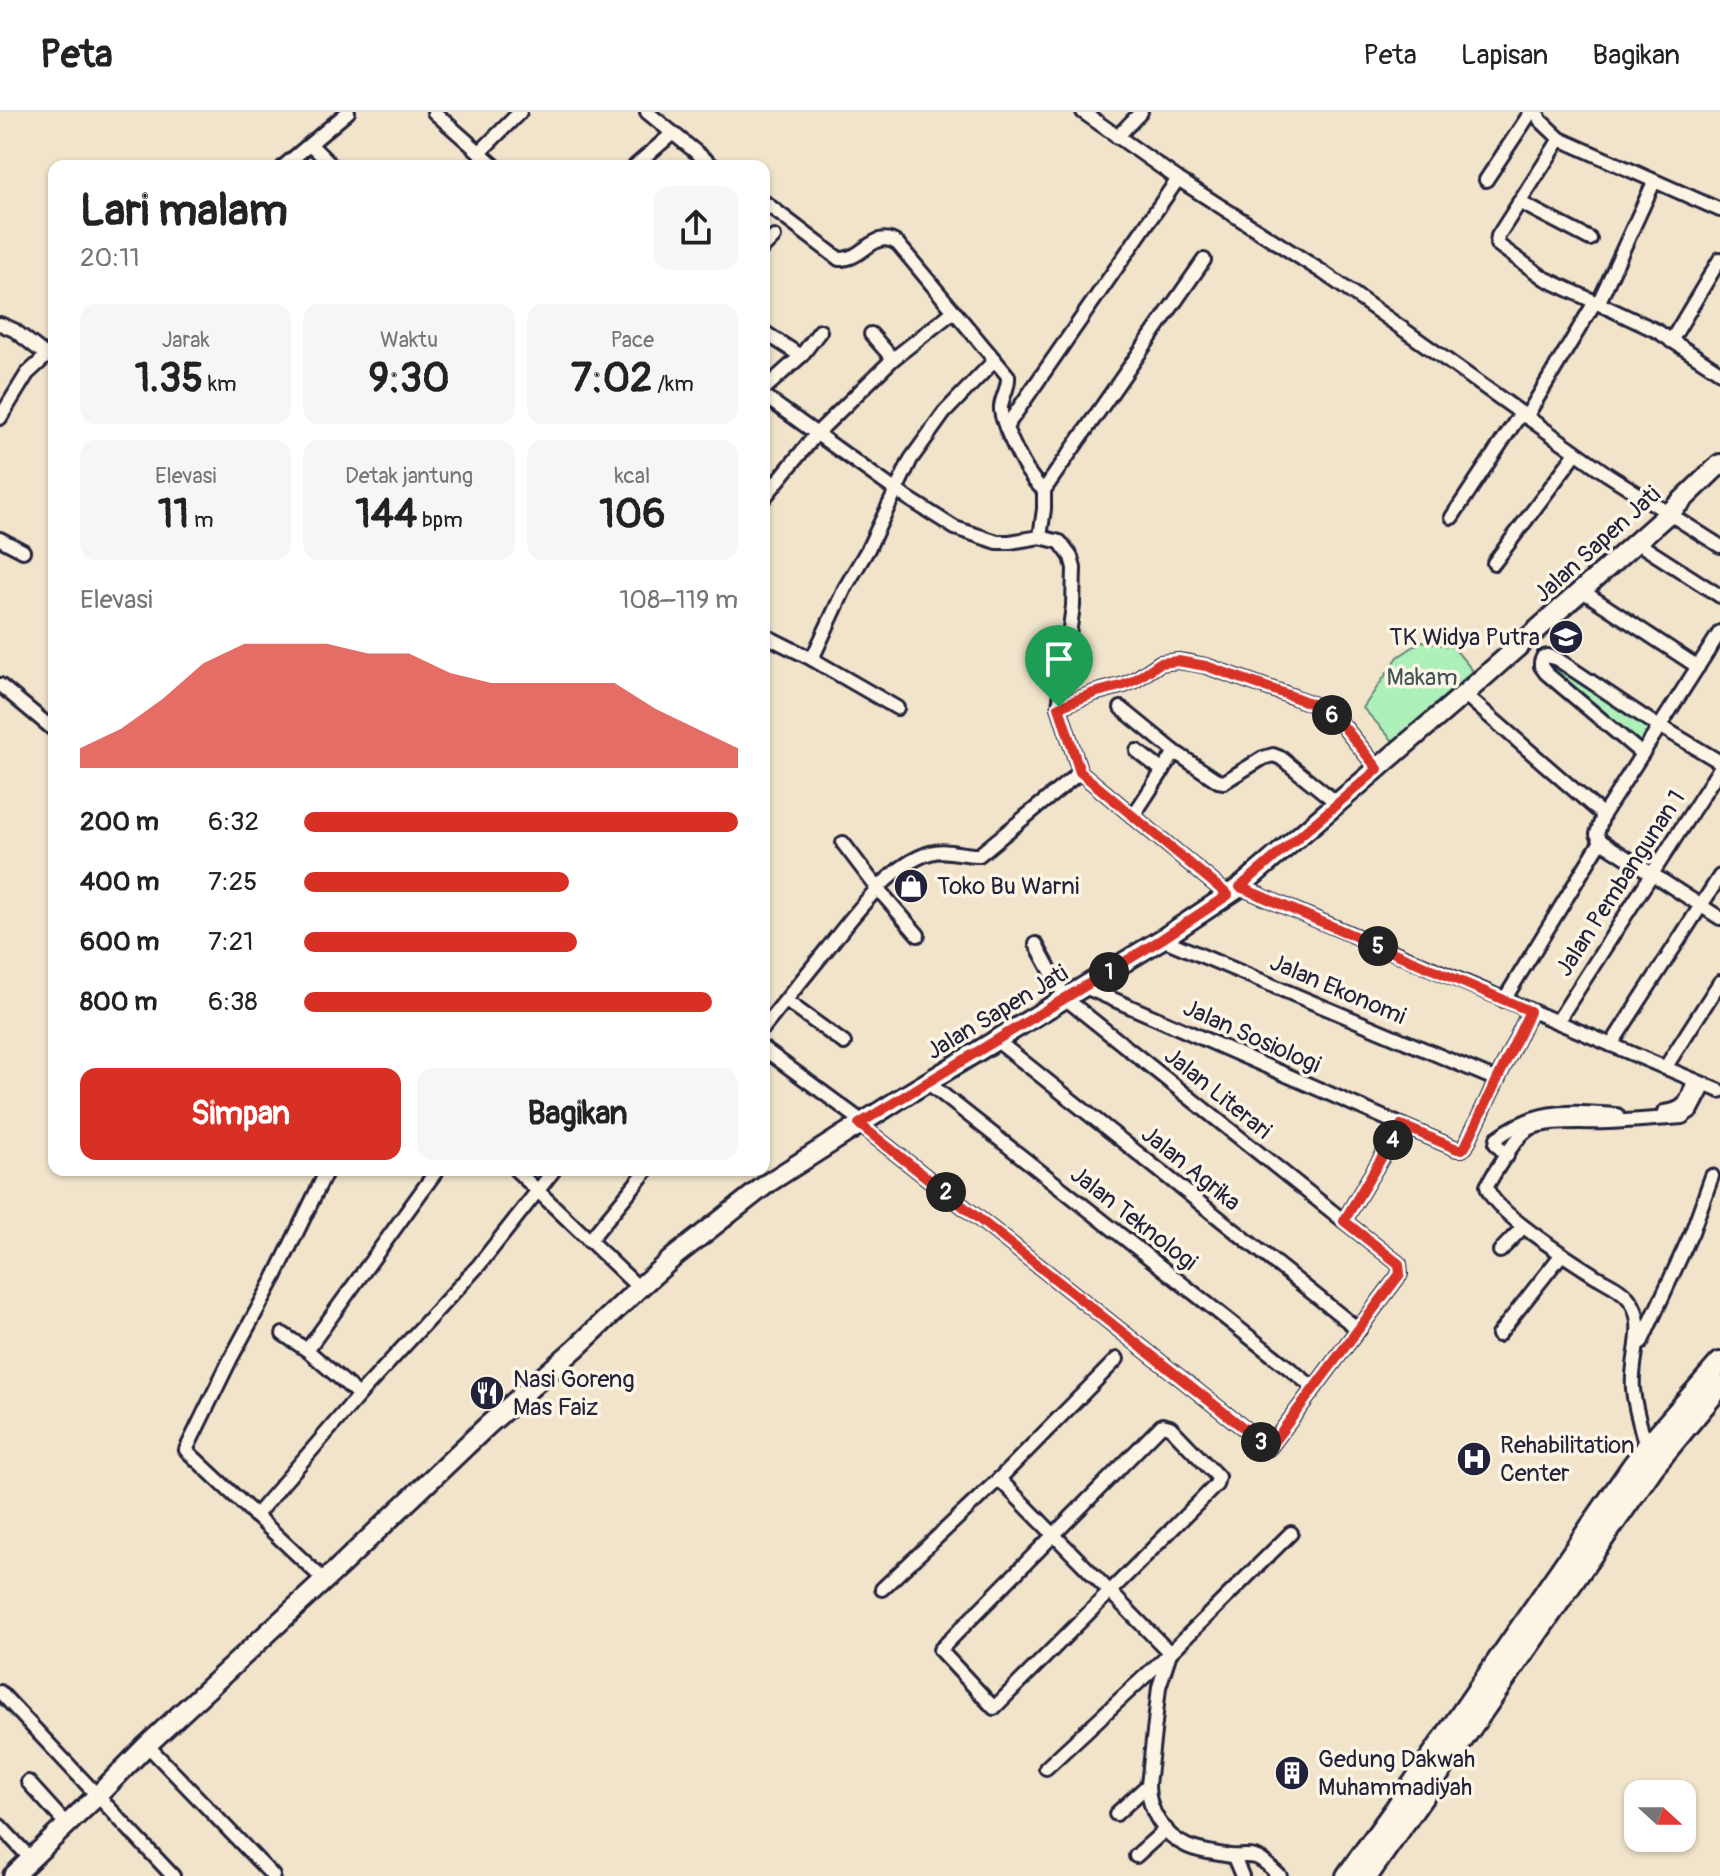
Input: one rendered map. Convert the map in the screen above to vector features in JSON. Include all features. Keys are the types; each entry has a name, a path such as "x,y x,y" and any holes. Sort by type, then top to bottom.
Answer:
{"main road":[{"path":"1347,1876 1646,1448 1720,1363"},
{"path":"1367,1876 1653,1467 1720,1386"}],"street":[{"path":"292,160 348,112"},
{"path":"434,112 489,160"},
{"path":"480,152 520,112"},
{"path":"647,112 706,160"},
{"path":"1083,112 1178,179 1324,273 1576,453 1720,546"},
{"path":"1117,137 1141,112"},
{"path":"1486,180 1534,112 1560,139 1720,210"},
{"path":"642,160 673,133"},
{"path":"1560,139 1498,236 1497,244 1544,278 1649,327 1720,372"},
{"path":"311,145 326,160"},
{"path":"1006,427 1178,179"},
{"path":"1452,517 1524,415 1596,303 1654,182"},
{"path":"1519,202 1590,239"},
{"path":"770,207 839,259 855,257 883,238 898,244 1008,376 1001,407 1002,418 1017,453 1044,490"},
{"path":"770,241 774,237"},
{"path":"1671,341 1720,259"},
{"path":"1040,537 1044,490 1204,260"},
{"path":"770,491 817,433 893,359 954,311"},
{"path":"0,324 48,351"},
{"path":"770,384 801,356 820,331"},
{"path":"871,334 893,359"},
{"path":"770,336 801,356"},
{"path":"0,418 19,385 48,354"},
{"path":"812,659 911,459 944,413 995,360"},
{"path":"770,400 895,490 955,528 987,540 1010,542 1040,537 1060,542 1071,557 1074,568 1073,606 1059,707 1080,772 1133,816 1234,891 1708,1085 1692,1110 1682,1117 1537,1126 1502,1151 1487,1184 1493,1199 1523,1227 1630,1300 1637,1315 1638,1332 1632,1385 1646,1448"},
{"path":"1494,563 1576,453"},
{"name":"Jalan Sapen Jati","path":"13,1876 147,1745 488,1425 687,1247 768,1183 1162,939 1234,891 1464,694 1720,464"},
{"path":"0,539 23,551"},
{"path":"1636,542 1720,596"},
{"path":"1581,590 1698,667"},
{"path":"1720,632 1603,815 1597,834 1601,841 1720,918"},
{"path":"770,638 897,708"},
{"path":"1642,754 1546,673 1541,666 1543,657 1557,659 1720,765"},
{"path":"1059,707 1124,685 1160,663 1191,663 1327,710 1378,769"},
{"path":"0,685 48,725"},
{"path":"1464,694 1603,815"},
{"path":"1121,708 1175,752 1223,782 1273,755 1337,803"},
{"path":"1137,751 1163,771"},
{"path":"1133,816 1175,752"},
{"name":"Jalan Pembangunan 1","path":"1557,1022 1720,765"},
{"path":"770,1020 866,900 915,859 947,850 979,855 1080,772"},
{"path":"1504,1000 1601,841"},
{"path":"843,843 918,935"},
{"path":"1611,1045 1720,876"},
{"name":"Jalan Ekonomi","path":"1162,939 1497,1080"},
{"path":"1036,944 1066,999"},
{"path":"1665,1068 1720,982"},
{"name":"Jalan Sosiologi","path":"1085,987 1457,1149 1465,1147 1497,1080"},
{"name":"Jalan Literari","path":"1066,999 1399,1264 1397,1279 1359,1330"},
{"path":"786,1001 844,1043"},
{"path":"1497,1080 1530,1011"},
{"name":"Jalan Agrika","path":"996,1040 1359,1330"},
{"path":"770,1054 1269,1448 1359,1330"},
{"name":"Jalan Teknologi","path":"927,1082 1314,1388"},
{"path":"1344,1221 1401,1125"},
{"path":"324,1176 186,1450 324,1580"},
{"path":"307,1350 433,1176"},
{"path":"522,1176 639,1288"},
{"path":"255,1516 359,1395 479,1265 550,1176"},
{"path":"589,1241 642,1176"},
{"path":"1635,1357 1692,1232 1712,1176"},
{"path":"1500,1251 1523,1227"},
{"path":"1498,1335 1562,1254"},
{"path":"283,1334 307,1350 329,1378 359,1395"},
{"path":"882,1589 999,1479 1117,1359"},
{"path":"1162,1425 1170,1427 1218,1477 1218,1482 1109,1591 994,1708 940,1650 1162,1425"},
{"path":"999,1479 1170,1653"},
{"path":"1046,1768 1170,1653 1291,1533"},
{"path":"1170,1653 1159,1687 1148,1785 1151,1808 1166,1829 1188,1847 1261,1860 1280,1876"},
{"path":"0,1692 173,1876"},
{"path":"147,1745 273,1876"},
{"path":"28,1782 67,1825"},
{"path":"1116,1814 1148,1785"},
{"path":"0,1826 31,1859"},
{"path":"1136,1856 1166,1829"},
{"path":"1234,1857 1241,1875"}],"green space":[{"name":"Makam","path":"1422,641 1453,647 1473,671 1394,742 1363,708 1398,657"},
{"path":"1546,659 1654,728 1641,748 1546,670"}],"place":[{"name":"TK Widya Putra","path":"1566,637"},
{"name":"Toko Bu Warni","path":"911,886"},
{"name":"Nasi Goreng Mas Faiz","path":"487,1393"},
{"name":"Rehabilitation Center","path":"1474,1459"},
{"name":"Gedung Dakwah Muhammadiyah","path":"1292,1773"}],"route":[{"path":"1178,661 1206,666 1327,710 1378,769 1240,887 1530,1011 1465,1147 1457,1149 1401,1125 1344,1221 1399,1264 1400,1274 1269,1448 859,1124 1085,987 1228,895 1080,772 1059,707 1124,685 1160,663 1178,661"}]}
